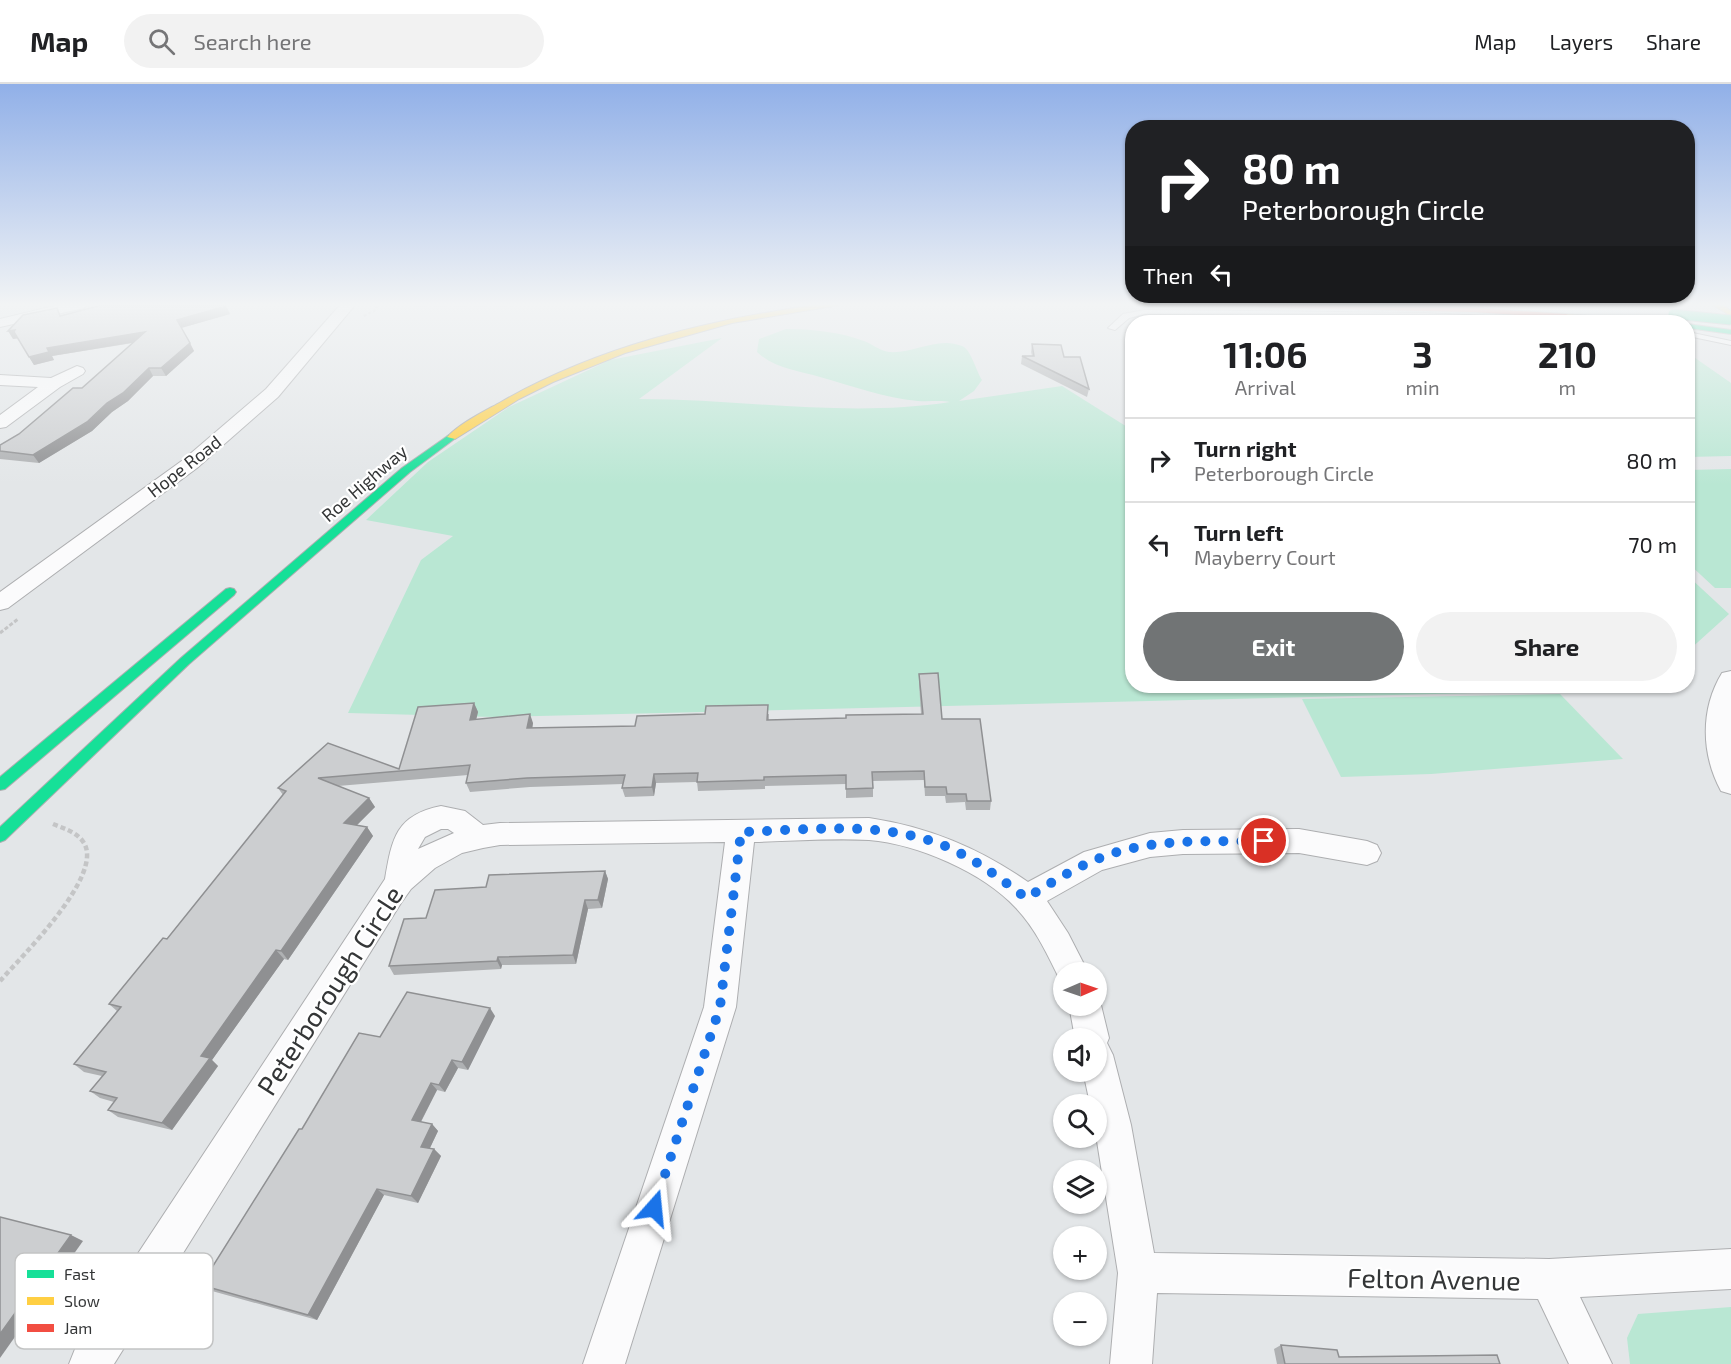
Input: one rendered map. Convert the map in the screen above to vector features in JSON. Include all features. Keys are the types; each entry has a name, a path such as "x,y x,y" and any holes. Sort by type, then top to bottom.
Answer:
{"main road":[{"path":"509,385 553,365"},
{"name":"Roe Highway","path":"0,836 185,661 422,457 455,433 508,401 586,365"},
{"path":"0,784 245,580"},
{"path":"18,799 185,661"}],"street":[{"name":"Hope Road","path":"0,603 198,457 272,393 296,365"},
{"path":"0,423 54,383 77,371"},
{"path":"0,380 54,383"},
{"path":"1731,679 1721,701 1719,730 1731,784"},
{"name":"Peterborough Circle","path":"161,1253 399,881 432,853 456,842 477,836 869,829 905,834 945,846 984,866 1026,898 1056,939 1067,962"},
{"path":"604,1364 720,1007 741,832"},
{"path":"1026,898 1094,860 1150,845 1183,842 1299,841 1367,853"},
{"path":"1103,1082 1113,1125 1138,1273 1131,1364"},
{"name":"Felton Avenue","path":"1138,1273 1549,1279 1731,1269"},
{"path":"1549,1279 1591,1364"},
{"name":"Peterborough Circle","path":"90,1364 100,1349"}],"path":[{"path":"0,981 75,894 87,864 87,851 83,841 75,832 48,823"}],"green space":[{"path":"600,365 686,365 639,399 834,408 873,408 950,402 918,401 881,394 778,365 975,365 982,380 974,391 959,401 1062,386 1125,426 1125,693 1478,693 494,717 348,713 421,560 453,536 366,520 428,462 509,407"},
{"path":"1695,365 1705,365 1731,383 1731,456 1695,457"},
{"path":"1731,469 1731,588 1715,588 1695,569 1695,470"},
{"path":"1695,582 1729,614 1695,645"},
{"path":"1560,694 1623,759 1431,774 1341,777 1302,699"},
{"path":"1731,1307 1731,1364 1630,1364 1627,1338 1638,1314"}],"building":[{"path":"108,365 165,365 161,368 149,368 87,422 33,455 0,451 0,445 19,434 73,388 82,388"},
{"path":"1040,365 1082,365 1089,389"},
{"path":"938,673 942,719 980,719 991,801 967,801 966,794 947,794 946,787 925,787 924,771 872,772 873,788 846,789 846,775 764,777 764,780 697,782 698,773 654,774 652,787 622,788 625,775 527,778 466,783 470,765 318,778 369,798 344,823 367,827 281,951 276,950 201,1056 210,1058 162,1123 108,1110 117,1098 90,1091 106,1072 74,1064 121,1007 109,1004 163,938 167,939 286,791 278,788 328,743 399,769 418,707 474,703 470,720 530,714 527,728 635,726 637,716 705,714 706,706 768,705 767,720 846,718 846,715 923,714 919,674"},
{"path":"605,871 598,900 585,900 573,955 498,957 497,961 389,966 404,919 426,918 435,890 486,887 489,875"},
{"path":"407,992 490,1008 462,1062 452,1060 439,1085 431,1083 412,1120 432,1124 421,1147 434,1149 411,1196 377,1189 308,1315 213,1288 213,1266 299,1129 302,1129 359,1033 380,1037"},
{"path":"0,1217 71,1235 58,1253 15,1253 15,1313 0,1334"},
{"path":"1281,1345 1337,1350 1339,1357 1497,1355 1500,1364 1285,1364"}],"traffic: fast":[{"path":"0,836 185,661 406,470 452,437"},
{"path":"0,785 230,592"}],"traffic: slow":[{"path":"452,437 516,397 587,365"}],"route":[{"path":"654,1208 720,1007 741,832 869,829 905,834 945,846 984,866 1026,898 1094,860 1122,850 1183,842 1264,841"}]}
